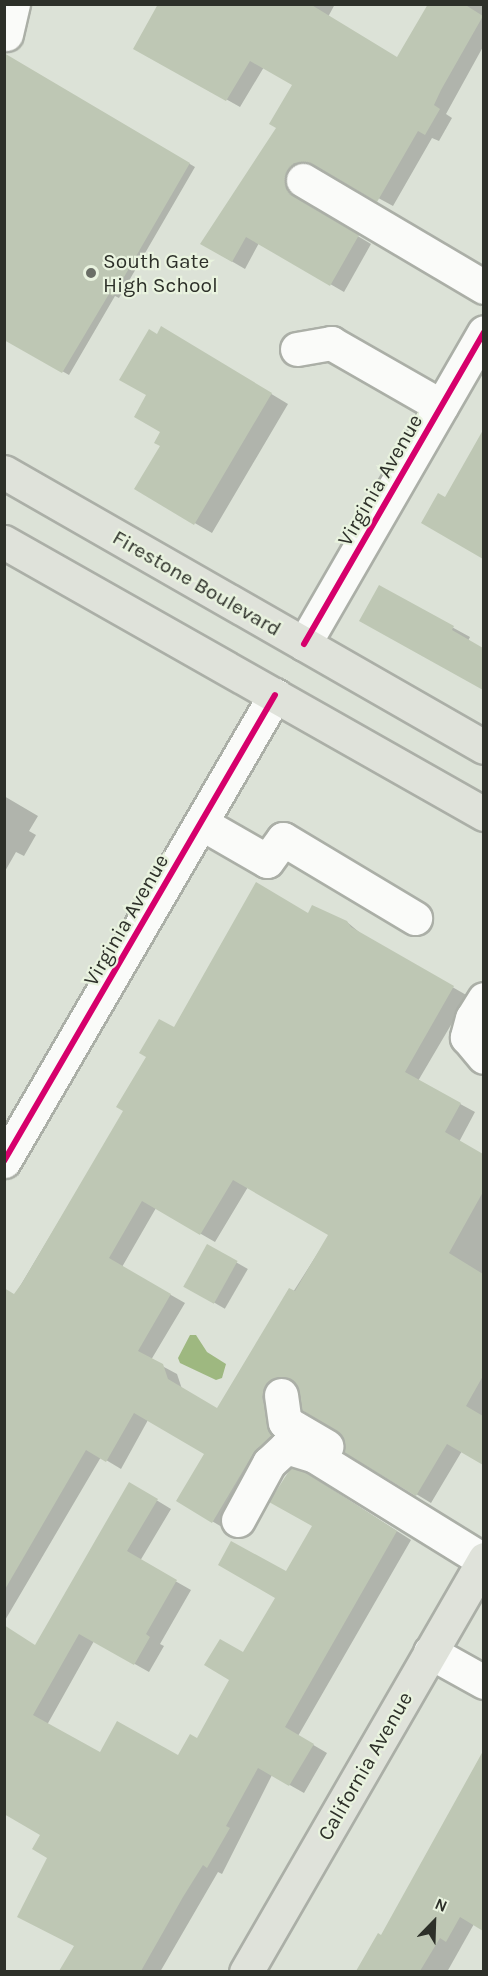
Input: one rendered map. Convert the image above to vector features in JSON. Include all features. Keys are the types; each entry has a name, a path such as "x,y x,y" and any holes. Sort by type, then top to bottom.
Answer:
{"main road":[{"name":"Firestone Boulevard","path":"4,472 483,747"},
{"path":"4,542 483,814"},
{"name":"California Avenue","path":"246,1971 483,1559"}],"street":[{"path":"303,180 483,287"},
{"name":"Virginia Avenue","path":"304,644 483,332"},
{"path":"297,349 331,343 441,406"},
{"name":"Virginia Avenue","path":"4,1161 275,695"},
{"path":"201,823 267,861 283,839 415,918"},
{"path":"483,999 472,1018 467,1037 483,1057"},
{"path":"281,1395 285,1422 483,1539"},
{"path":"238,1520 269,1462 286,1447 313,1455 483,1559"},
{"path":"430,1652 483,1682"}],"shaded area":[{"path":"190,1335 196,1335 207,1352 226,1364 222,1378 216,1380 180,1363 178,1358"}],"building":[{"path":"158,4 310,4 397,57 428,4 464,4 483,16 434,105 440,109 425,135 418,131 377,202 312,164 294,163 287,171 286,189 293,196 359,235 330,286 246,237 232,262 200,244 276,128 269,124 292,85 250,61 226,101 133,49"},
{"path":"4,53 190,163 113,296 109,294 62,373 4,340"},
{"path":"161,326 272,393 194,525 134,489 160,446 154,443 160,432 134,417 146,395 119,380 149,329 157,334"},
{"path":"483,430 483,559 421,523 438,493 445,497"},
{"path":"379,585 454,626 452,630 483,648 483,690 359,621"},
{"path":"256,882 308,913 312,905 347,921 351,927 454,986 405,1072 461,1103 445,1132 483,1154 483,1192 449,1253 483,1274 483,1376 466,1406 483,1416 483,1465 447,1444 416,1496 343,1452 342,1436 302,1410 296,1384 278,1377 264,1388 262,1397 272,1435 253,1454 212,1523 176,1501 204,1454 134,1413 106,1462 86,1450 4,1591 4,1288 14,1294 22,1283 123,1111 116,1107 146,1057 139,1053 159,1019 174,1027","holes":["233,1180 328,1235 295,1291 289,1288 217,1408 168,1379 163,1364 138,1351 171,1294 109,1258 142,1201 200,1235"]},
{"path":"207,1244 238,1261 214,1304 183,1287"},
{"path":"291,1468 305,1472 397,1531 285,1727 314,1744 289,1786 258,1768 226,1826 230,1828 207,1868 203,1865 141,1971 59,1971 74,1946 17,1917 47,1858 32,1849 40,1835 4,1814 4,1625 35,1645 129,1482 158,1499 127,1551 177,1580 146,1634 150,1637 134,1665 79,1634 33,1715 100,1752 117,1721 178,1755 190,1734 197,1738 229,1680 204,1665 220,1639 243,1652 275,1598 218,1565 231,1541 286,1571 312,1526 269,1502"},
{"path":"483,1751 483,1931 460,1917 446,1942 440,1938 420,1971 356,1971 378,1933 381,1935"}],"cycle path":[{"path":"304,644 484,332"},
{"path":"4,1161 275,695"}],"place":[{"name":"South Gate High School","path":"91,273"}]}
